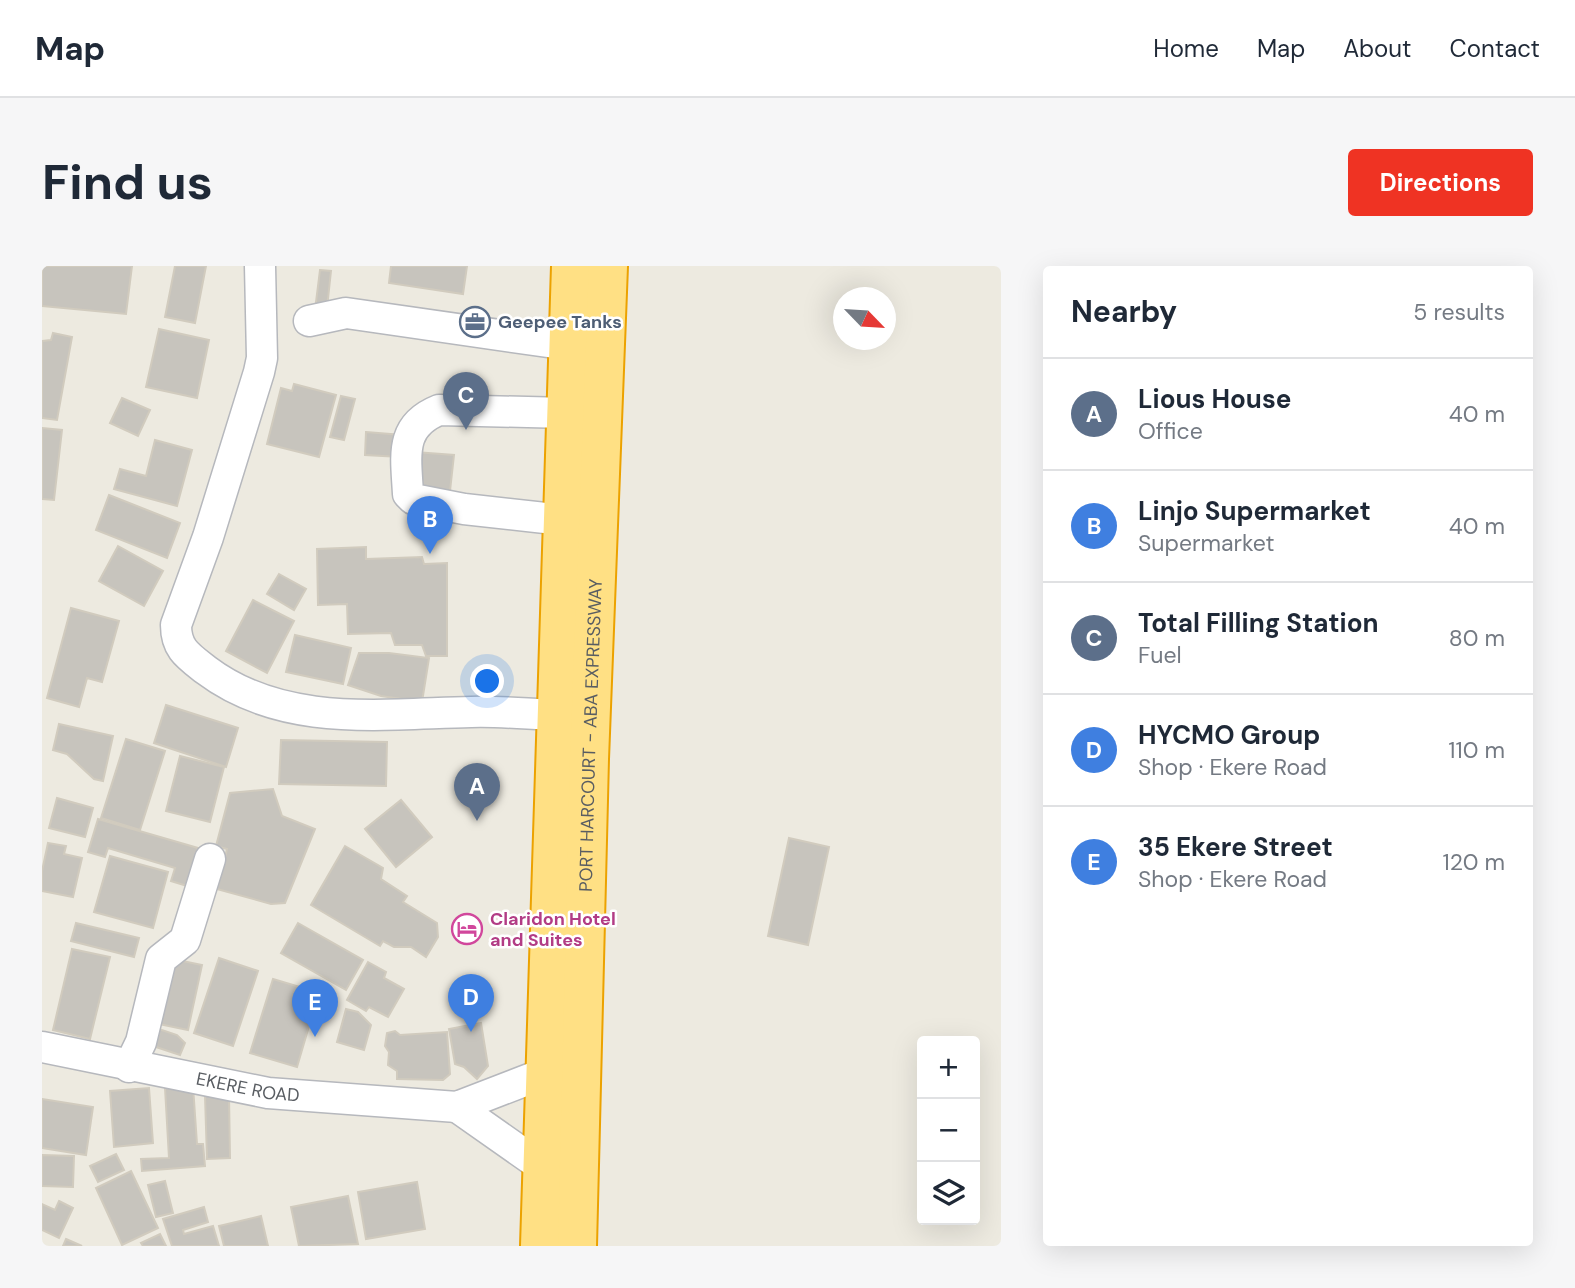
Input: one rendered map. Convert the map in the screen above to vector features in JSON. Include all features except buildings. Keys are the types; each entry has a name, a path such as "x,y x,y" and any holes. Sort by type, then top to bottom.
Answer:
{"highway":[{"name":"PORT HARCOURT - ABA EXPRESSWAY","path":"540,1246 571,266"},
{"name":"PORT HARCOURT - ABA EXPRESSWAY","path":"577,1246 589,759 608,266"}],"street":[{"path":"260,266 262,358 208,537 176,625 176,639 182,652 245,694 288,709 332,713 475,711 557,715"},
{"path":"309,321 346,313 569,345"},
{"path":"563,520 464,509 413,499 408,494 407,450 408,438 421,417 439,410 567,413"},
{"path":"129,1067 141,1042 161,959 166,952 179,948 185,940 209,859"},
{"name":"EKERE ROAD","path":"42,1047 129,1067 268,1093 457,1107 545,1073"},
{"path":"457,1107 541,1166"}],"place":[{"name":"Geepee Tanks","path":"475,322"},
{"name":"Total Filling Station","path":"466,430"},
{"name":"Linjo Supermarket","path":"430,554"},
{"name":"Lious House","path":"477,821"},
{"name":"Claridon Hotel and Suites","path":"467,929"},
{"name":"HYCMO Group","path":"471,1032"},
{"name":"35 Ekere Street","path":"315,1037"}]}
